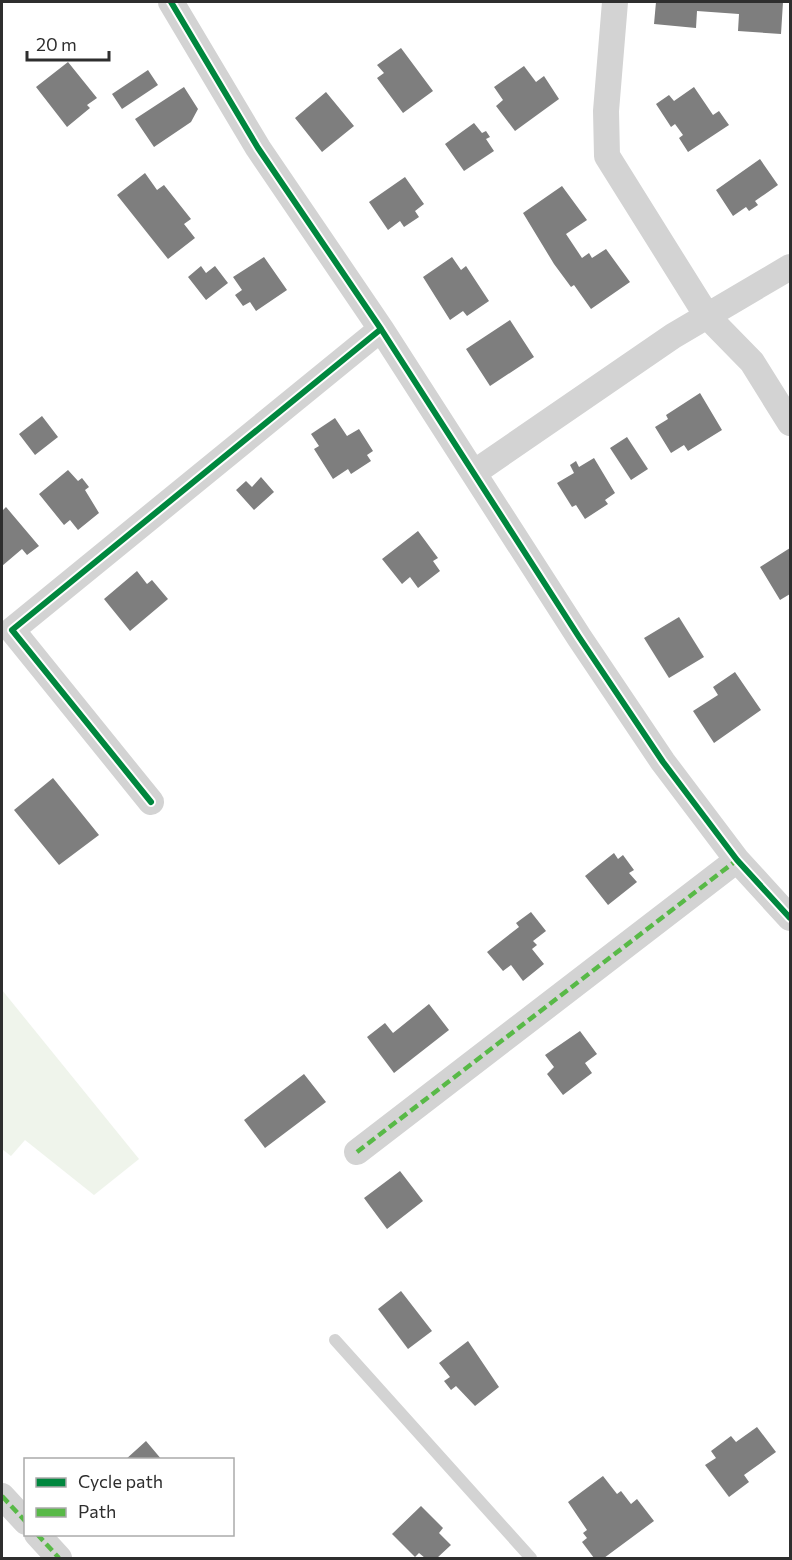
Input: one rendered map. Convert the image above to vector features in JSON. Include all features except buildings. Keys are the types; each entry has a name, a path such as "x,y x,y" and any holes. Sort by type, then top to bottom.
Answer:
{"street":[{"path":"171,2 258,148 381,329 579,637 663,762 737,860 790,918"},
{"path":"615,2 606,111 607,156 707,316 752,362 790,423"},
{"path":"475,472 577,400 707,316 790,267"},
{"path":"151,802 12,630 381,329"},
{"path":"357,1152 737,860"},
{"path":"2,1496 24,1520"},
{"path":"39,1536 59,1558"}],"lane":[{"path":"335,1340 531,1558"}],"shaded area":[{"path":"2,990 139,1159 94,1195 25,1140 11,1156 2,1149"}],"marked path":[{"path":"357,1152 737,860"},
{"path":"2,1496 24,1520"},
{"path":"39,1536 59,1558"}],"cycle path":[{"path":"171,2 258,148 381,329 579,637 663,762 737,860 790,918"},
{"path":"151,802 12,630 381,329"}]}
